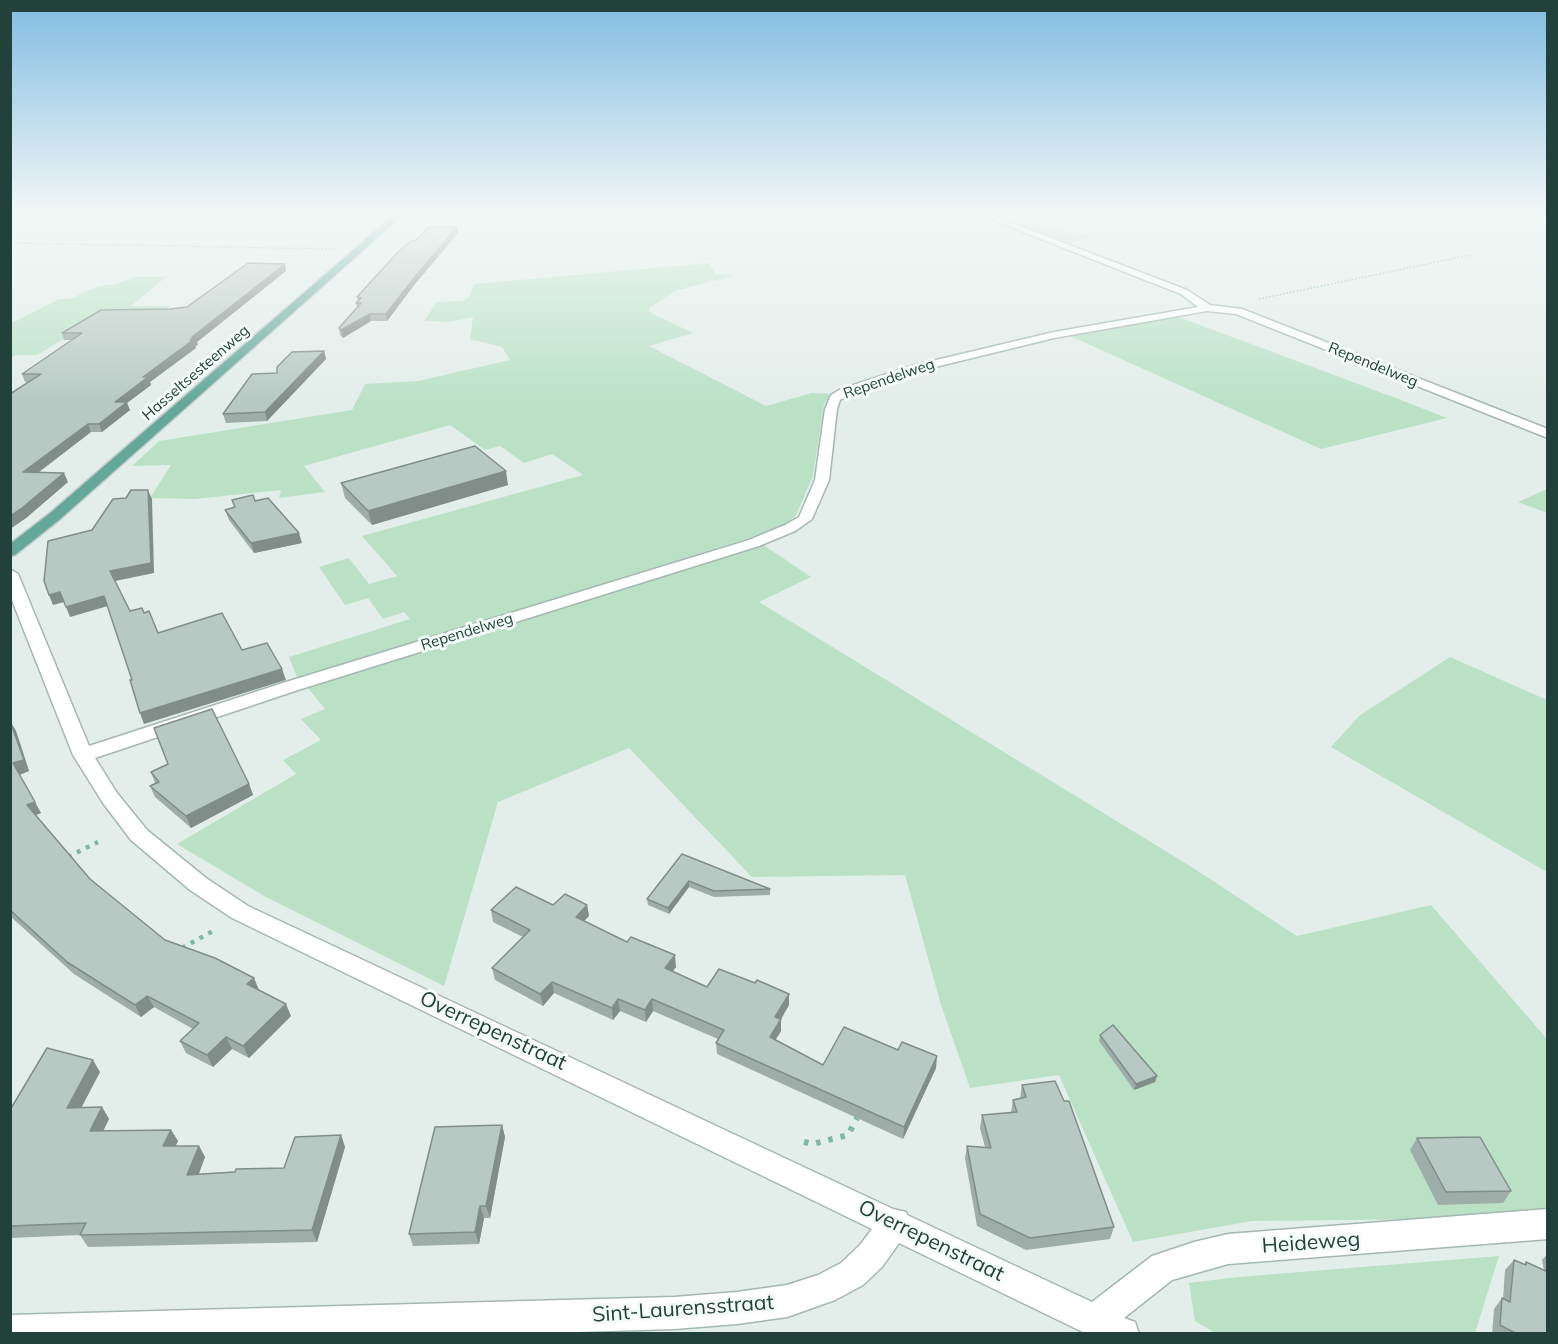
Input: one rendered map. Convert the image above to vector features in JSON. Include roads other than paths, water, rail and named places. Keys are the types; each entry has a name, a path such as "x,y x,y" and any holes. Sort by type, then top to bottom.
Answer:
{"main road":[{"name":"Hasseltsesteenweg","path":"10,552 54,518 327,278"}],"street":[{"path":"1147,278 1184,292 1215,308"},
{"name":"Rependelweg","path":"83,755 292,686 754,543 790,528 805,519 814,503 822,480 831,409 835,398 845,392 948,359 1054,335 1215,308 1239,311 1548,434"},
{"name":"Overrepenstraat","path":"10,574 83,755 110,798 139,835 198,884 240,912 1109,1327"},
{"name":"Sint-Laurensstraat","path":"10,1331 651,1314 737,1308 787,1301 824,1289 852,1274 871,1256 895,1223"},
{"name":"Heideweg","path":"1109,1327 1163,1267 1217,1252 1548,1224"}]}
